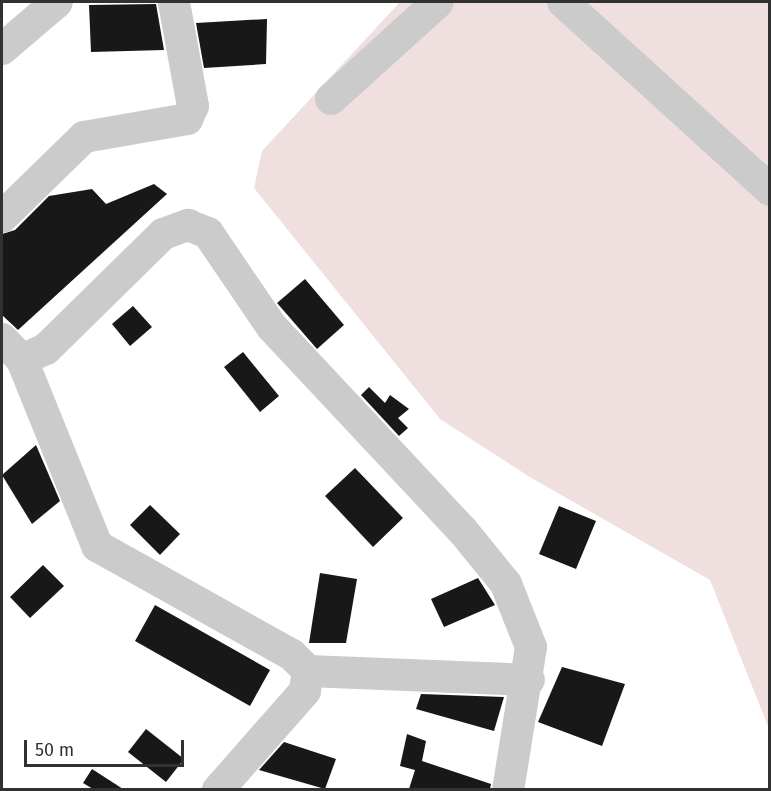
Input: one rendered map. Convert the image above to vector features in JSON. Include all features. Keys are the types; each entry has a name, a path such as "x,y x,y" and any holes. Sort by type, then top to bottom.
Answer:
{"street":[{"path":"2,49 57,2"},
{"path":"2,217 84,136 187,119 193,106 174,2"},
{"path":"331,99 438,2"},
{"path":"563,2 770,190"},
{"path":"508,789 529,680 531,647 506,584 463,531 272,327 208,233 188,225 163,234 46,348 12,349 97,546 292,655 308,671 529,680"},
{"path":"218,789 305,691 308,671"}],"shaded area":[{"path":"400,2 769,2 769,729 710,580 528,476 440,419 254,188 262,151"}],"building":[{"path":"156,4 164,50 91,52 89,5"},
{"path":"267,19 266,64 204,68 196,23"},
{"path":"154,184 167,194 18,330 2,315 2,234 15,230 49,196 92,189 106,204"},
{"path":"305,279 344,325 317,349 277,303"},
{"path":"133,306 152,327 130,346 112,324"},
{"path":"243,352 279,396 260,412 224,367"},
{"path":"369,387 385,403 390,395 409,409 398,418 408,428 399,436 361,395"},
{"path":"36,445 60,501 32,524 2,475"},
{"path":"355,468 403,518 373,547 325,496"},
{"path":"150,505 180,534 160,555 130,525"},
{"path":"559,506 596,521 576,569 539,554"},
{"path":"43,565 64,586 30,618 10,597"},
{"path":"320,573 357,579 346,643 309,643"},
{"path":"478,578 495,605 444,627 431,599"},
{"path":"155,605 270,670 250,706 135,641"},
{"path":"562,667 625,684 602,746 538,722"},
{"path":"421,694 504,697 494,731 416,709"},
{"path":"146,729 184,759 166,782 128,752"},
{"path":"407,734 426,741 422,761 491,784 490,789 409,789 415,770 400,766"},
{"path":"284,742 336,759 325,789 259,770"},
{"path":"92,769 123,789 93,789 83,783"}]}
